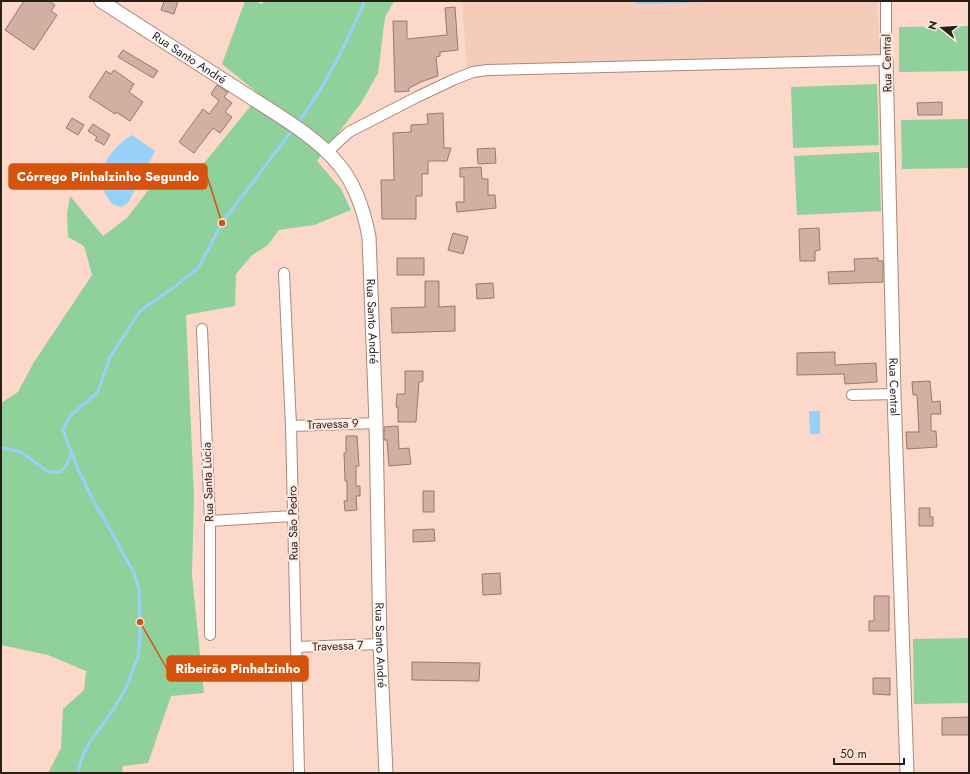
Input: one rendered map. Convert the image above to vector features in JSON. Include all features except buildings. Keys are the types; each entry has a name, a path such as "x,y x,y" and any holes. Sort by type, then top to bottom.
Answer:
{"street":[{"name":"Rua Santo André","path":"101,1 307,136 327,152 344,173 358,197 364,214 369,237 376,423 380,644 386,773"},
{"name":"Rua Central","path":"886,1 886,60 894,394 907,773"},
{"path":"327,152 349,132 455,79 473,72 488,70 886,60"},
{"name":"Rua São Pedro","path":"284,273 291,426 299,773"},
{"name":"Rua Santa Lúcia","path":"202,329 210,521 210,635"},
{"path":"852,395 894,394"},
{"name":"Travessa 9","path":"291,426 376,423"},
{"path":"210,521 293,516"},
{"name":"Travessa 7","path":"296,647 380,644"}],"shaded area":[{"path":"462,1 877,1 881,55 467,67"}],"green space":[{"path":"245,1 255,1 262,4 264,1 394,1 385,17 378,73 361,103 317,161 341,189 351,210 314,225 279,230 267,246 252,255 236,274 235,306 186,315 194,497 192,576 204,693 171,696 148,763 123,766 122,773 48,773 61,748 63,709 84,690 86,671 48,655 1,645 1,403 18,392 34,362 92,275 84,246 68,237 67,214 70,196 103,236 127,218 162,172 179,180 205,162 249,108 258,93 222,64"},
{"path":"969,26 969,71 899,72 899,27"},
{"path":"877,84 879,145 793,148 791,87"},
{"path":"969,119 969,168 902,169 901,120"},
{"path":"879,152 881,211 797,215 794,156"},
{"path":"969,638 969,703 914,704 913,639"}],"water":[{"path":"634,1 746,1 638,4"},
{"path":"132,135 155,151 128,203 121,207 112,204 97,181 102,168 110,155 121,143"},
{"path":"809,411 820,411 820,434 810,434"}],"waterway":[{"path":"297,124 317,95 334,65 365,1"},
{"path":"78,773 81,760 89,743 113,710 126,688 138,657 140,636 139,590 135,575 91,496 77,467 63,430 70,416 98,392 110,357 140,311 177,285 199,267 222,223 293,129"},
{"path":"1,449 5,448 21,452 48,472 60,472 66,466 72,452"}],"place":[{"name":"Córrego Pinhalzinho Segundo","path":"222,223"},
{"name":"Ribeirão Pinhalzinho","path":"140,622"}]}
